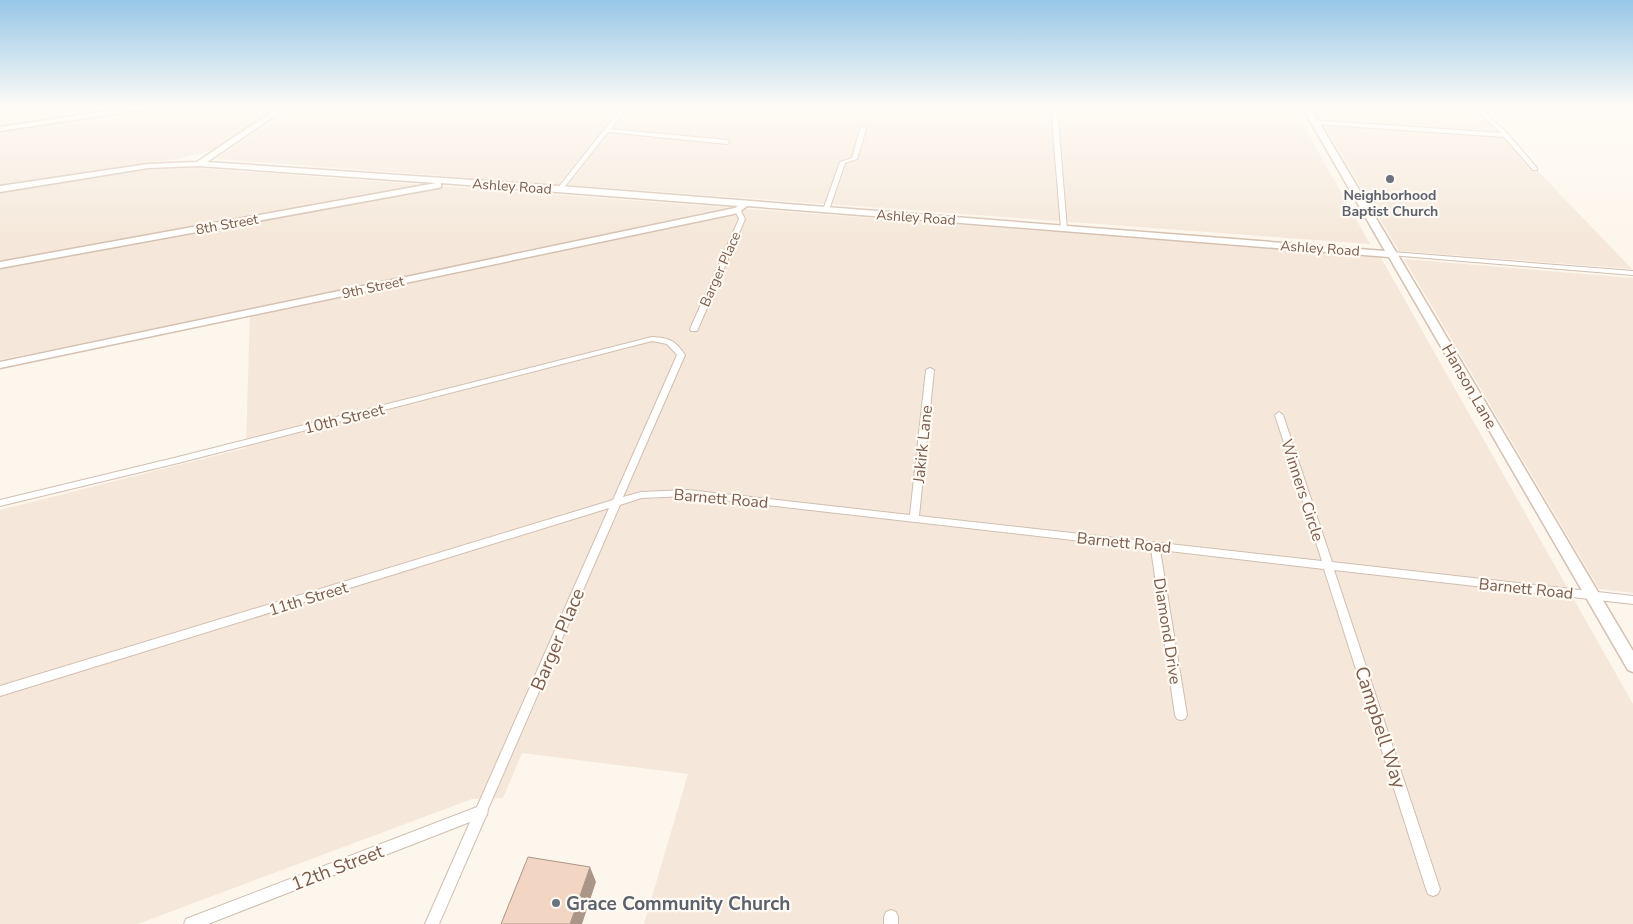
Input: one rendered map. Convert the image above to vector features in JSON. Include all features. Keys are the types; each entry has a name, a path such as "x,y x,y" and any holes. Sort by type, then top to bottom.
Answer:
{"street":[{"path":"199,164 219,150"},
{"path":"560,189 591,150"},
{"path":"826,210 843,162 854,159 857,150"},
{"path":"1058,150 1064,228"},
{"name":"Hanson Lane","path":"1331,150 1633,664"},
{"path":"1519,150 1535,169"},
{"path":"0,189 170,164 213,154"},
{"name":"Ashley Road","path":"170,164 199,164 560,189 741,207 826,210 1633,272"},
{"name":"8th Street","path":"0,265 455,182"},
{"name":"Barger Place","path":"694,328 742,219 741,207"},
{"name":"9th Street","path":"0,365 741,207"},
{"name":"10th Street","path":"0,502 193,456 652,339 673,343 681,354"},
{"name":"Barger Place","path":"432,924 681,354"},
{"name":"Jakirk Lane","path":"914,518 930,370"},
{"name":"Winners Circle","path":"1279,415 1328,565"},
{"name":"Barnett Road","path":"615,503 641,495 688,492 1633,600"},
{"name":"11th Street","path":"0,691 615,503"},
{"name":"Diamond Drive","path":"1155,546 1181,716"},
{"name":"Campbell Way","path":"1328,565 1433,889"},
{"name":"12th Street","path":"191,924 483,811"}],"shaded area":[{"path":"0,150 213,150 173,160 0,186"},
{"path":"229,150 1317,150 1370,244 216,159"},
{"path":"1339,150 1518,150 1632,269 1399,251"},
{"path":"197,168 1380,256 1633,704 1633,924 644,924 688,774 522,753 503,798 472,799 138,924 0,924 0,510 246,448 250,309 0,360 0,192 144,170"},
{"path":"1404,259 1633,278 1633,593 1599,589"}],"building":[{"name":"Grace Community Church","path":"528,857 590,867 570,924 501,924"}],"place":[{"name":"Neighborhood Baptist Church","path":"1390,179"},
{"name":"Grace Community Church","path":"556,903"}]}
